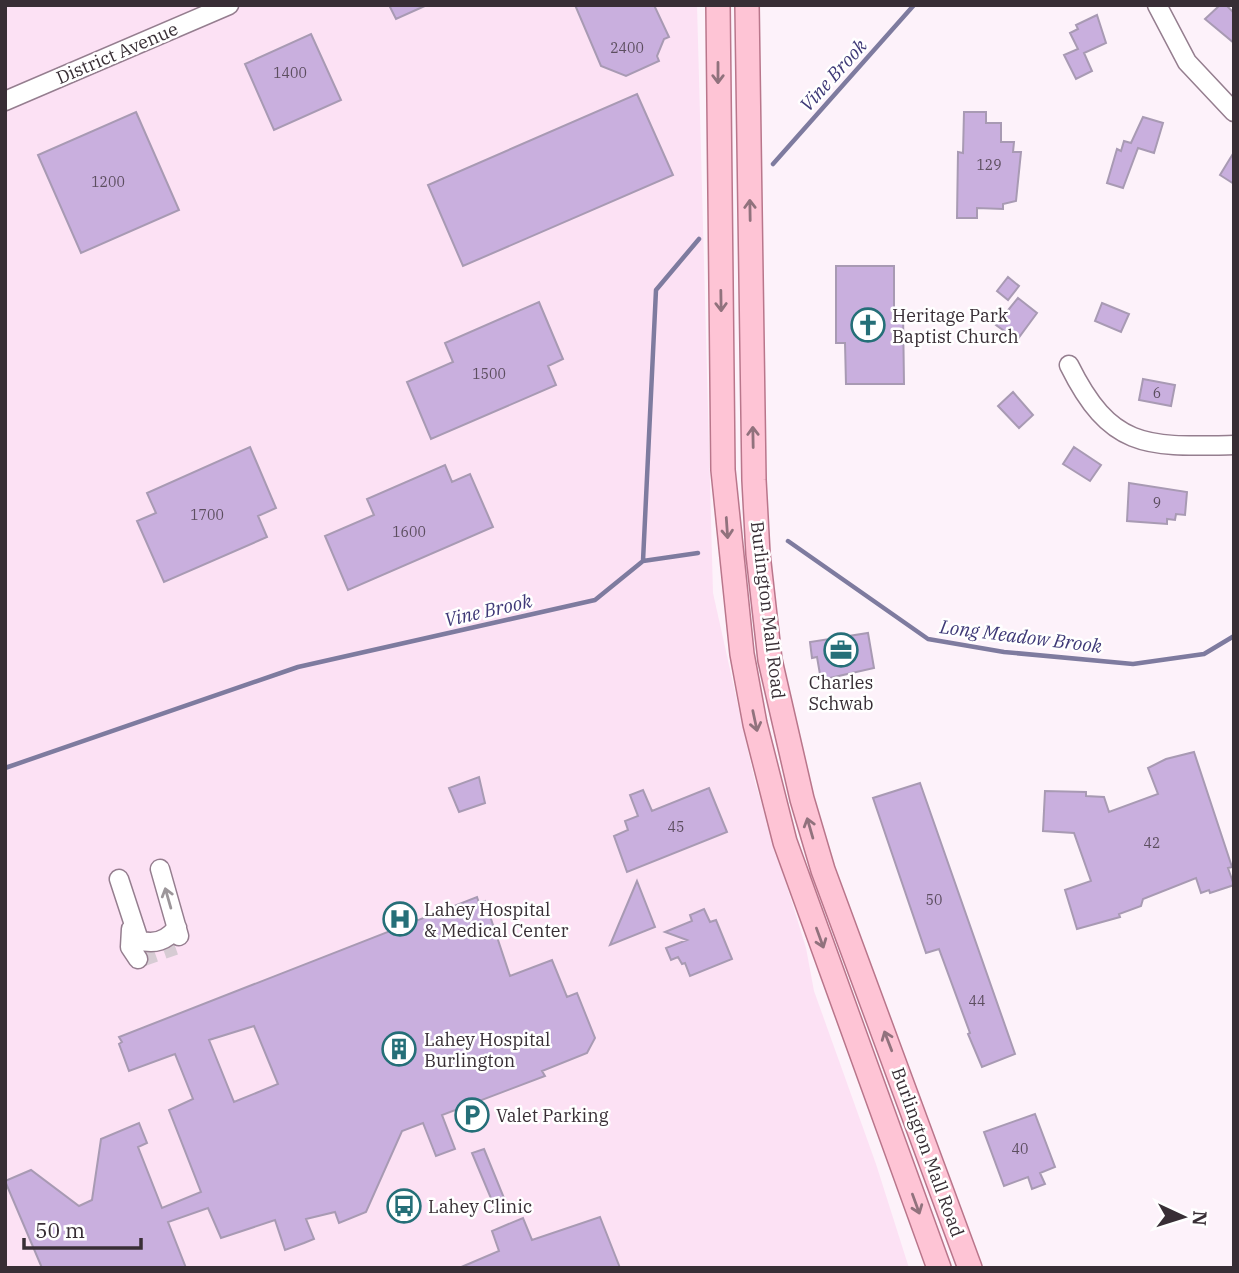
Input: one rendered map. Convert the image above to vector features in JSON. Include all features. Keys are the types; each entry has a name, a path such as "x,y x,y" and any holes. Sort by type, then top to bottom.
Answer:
{"main road":[{"name":"Burlington Mall Road","path":"718,5 723,470 741,654 755,724 785,842 939,1268"},
{"name":"Burlington Mall Road","path":"747,5 754,480 758,554 771,660 797,780 823,870 908,1092 929,1161 970,1268"}],"street":[{"name":"District Avenue","path":"5,101 229,5"},
{"path":"1157,5 1188,62 1234,112"},
{"path":"1069,365 1094,409 1114,428 1128,436 1164,446 1234,445"},
{"path":"160,869 177,927 179,938 174,946"},
{"path":"119,878 139,940 150,944 171,935 177,927"},
{"path":"132,922 130,947 138,959"}],"shaded area":[{"path":"5,5 697,5 713,593 755,782 806,948 814,991 876,1164 909,1268 5,1268"}],"building":[{"path":"389,5 427,5 396,19"},
{"path":"575,5 654,5 669,37 664,39 657,56 659,61 626,76 601,66"},
{"path":"1220,5 1226,5 1234,13 1234,43 1205,19"},
{"path":"1097,15 1106,43 1084,53 1092,71 1076,79 1064,55 1078,49 1070,33 1078,29 1076,25"},
{"path":"311,34 341,100 274,130 245,64"},
{"path":"637,94 673,175 463,266 428,185"},
{"path":"136,112 179,210 81,253 38,155"},
{"path":"964,112 986,112 986,123 1001,123 1001,142 1014,142 1013,152 1021,152 1016,201 1003,204 1003,209 977,208 977,218 957,218 958,152 963,153"},
{"path":"1143,117 1163,123 1154,153 1138,148 1123,188 1107,183 1117,149 1121,151 1124,141 1131,143"},
{"path":"1234,152 1234,184 1220,175"},
{"path":"836,266 894,266 894,311 903,311 904,384 846,384 845,343 836,343"},
{"path":"1008,277 1019,286 1008,300 997,291"},
{"path":"1018,298 1037,313 1017,340 996,325"},
{"path":"539,302 563,359 548,366 556,385 431,439 407,382 453,362 445,343"},
{"path":"1102,303 1129,314 1121,332 1095,321"},
{"path":"1143,379 1175,385 1171,406 1139,400"},
{"path":"1013,392 1033,415 1019,428 998,406"},
{"path":"250,447 276,508 258,516 267,537 164,582 137,521 156,513 147,493"},
{"path":"1074,447 1101,465 1090,481 1063,464"},
{"path":"445,465 452,482 470,474 493,527 348,590 325,536 374,515 367,499"},
{"path":"1129,483 1187,492 1185,515 1176,514 1175,520 1167,519 1167,524 1127,521"},
{"name":"Charles Schwab","path":"868,633 874,668 821,680 817,657 812,658 810,642"},
{"path":"1194,752 1232,867 1228,868 1234,885 1210,893 1209,890 1201,893 1196,878 1143,899 1141,906 1119,914 1120,917 1077,929 1065,890 1091,881 1074,833 1043,831 1045,791 1086,792 1086,796 1104,797 1109,812 1158,794 1148,768 1166,759"},
{"path":"479,777 485,803 459,812 449,788"},
{"path":"920,783 1015,1054 982,1067 939,949 926,953 873,798"},
{"path":"709,788 727,832 627,872 614,836 628,830 625,821 638,816 630,795 643,790 652,811"},
{"path":"637,881 655,927 610,945"},
{"name":"Lahey Hospital Burlington","path":"477,897 479,903 485,901 510,976 552,960 567,997 577,993 595,1038 587,1053 542,1071 545,1076 442,1115 455,1149 436,1156 423,1123 402,1131 366,1212 339,1223 335,1212 306,1219 314,1239 285,1250 275,1220 221,1238 208,1208 168,1222 186,1268 42,1268 5,1181 31,1170 79,1206 92,1200 101,1139 139,1123 147,1143 138,1147 162,1208 201,1192 169,1110 193,1099 175,1054 129,1071 119,1037","holes":["254,1026 278,1084 234,1102 209,1040"]},
{"path":"704,909 710,922 716,920 732,959 690,976 685,963 682,964 678,957 671,960 666,948 687,940 665,932 692,921 690,915"},
{"path":"1035,1114 1055,1167 1040,1173 1045,1184 1032,1189 1028,1177 1004,1186 984,1132"},
{"path":"484,1149 506,1203 495,1208 472,1153"},
{"path":"600,1217 620,1268 459,1268 499,1251 492,1231 523,1218 532,1240"}],"waterway":[{"name":"Vine Brook","path":"773,164 914,5"},
{"name":"Vine Brook","path":"5,768 298,667 595,600 643,561 656,290 699,239"},
{"name":"Long Meadow Brook","path":"788,541 928,639 1004,652 1133,664 1204,654 1234,636"},
{"name":"Long Meadow Brook","path":"643,561 698,553"}],"tunnel":[{"path":"138,959 175,946"}],"place":[{"name":"Heritage Park Baptist Church","path":"868,325"},
{"name":"Charles Schwab","path":"841,650"},
{"name":"Lahey Hospital & Medical Center","path":"400,919"},
{"name":"Lahey Hospital Burlington","path":"399,1049"},
{"name":"Valet Parking","path":"472,1115"},
{"name":"Lahey Clinic","path":"404,1206"}]}
